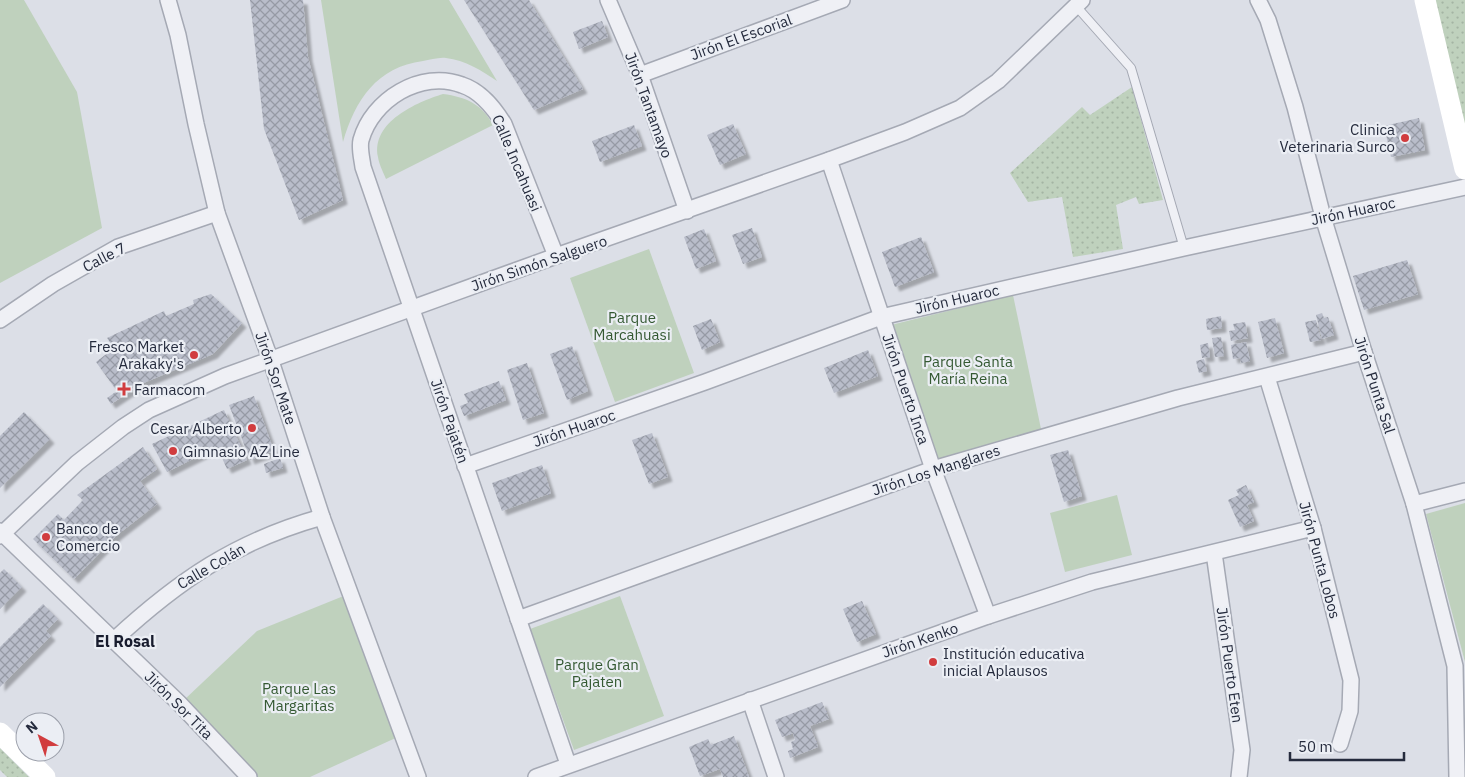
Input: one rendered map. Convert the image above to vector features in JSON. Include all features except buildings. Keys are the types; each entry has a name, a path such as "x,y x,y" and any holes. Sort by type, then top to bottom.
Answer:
{"main road":[{"path":"1425,0 1465,169"},
{"path":"0,733 45,777"}],"street":[{"name":"Jirón Sor Mate","path":"168,0 178,35 217,213 271,361 322,517 418,777"},
{"name":"Jirón Tantamayo","path":"608,0 640,75 687,211"},
{"name":"Jirón El Escorial","path":"640,75 842,0"},
{"name":"Jirón Punta Sal","path":"1258,0 1268,20 1295,107 1323,217 1364,352 1414,504 1455,666 1458,777"},
{"name":"Jirón Simón Salguero","path":"1,534 77,463 123,427 180,395 225,376 271,361 411,308 905,132 960,108 998,80 1079,3"},
{"name":"Calle Incahuasi","path":"403,90 422,83 436,81 462,84 476,92 495,110 504,124 556,256"},
{"name":"Jirón Pajatén","path":"403,90 378,109 368,122 360,142 363,167 568,764"},
{"name":"Jirón Puerto Inca","path":"829,160 880,317 933,469 988,616"},
{"name":"Jirón Huaroc","path":"465,466 705,382 880,317 1323,217 1465,187"},
{"name":"Calle 7","path":"0,320 53,284 118,247 217,213"},
{"name":"Jirón Los Manglares","path":"518,619 933,469 1044,435 1178,398 1364,352"},
{"name":"Jirón Punta Lobos","path":"1267,377 1313,528 1351,680 1350,711 1340,744"},
{"path":"1414,504 1465,492"},
{"name":"Calle Colán","path":"114,640 168,592 205,567 276,532 322,517"},
{"name":"Jirón Kenko","path":"536,777 568,764 988,616 1092,582 1313,528"},
{"name":"Jirón Sor Tita","path":"1,534 179,703 249,777"},
{"name":"Jirón Puerto Eten","path":"1214,553 1242,750 1239,777"},
{"path":"750,700 776,777"}],"lane":[{"path":"1079,3 1131,68 1184,248"}],"green space":[{"path":"0,0 24,0 77,92 102,228 0,283"},
{"path":"321,0 449,0 497,81 473,66 453,59 440,58 407,64 393,70 370,88 354,112 343,142"},
{"path":"1431,0 1465,0 1465,140"},
{"path":"1132,87 1163,200 1139,204 1136,197 1116,205 1123,249 1073,257 1062,197 1028,202 1010,173 1082,107 1090,115"},
{"path":"443,94 459,97 473,103 484,112 493,125 386,179 378,157 378,145 382,134 398,115 421,102"},
{"name":"Parque Marcahuasi","path":"649,249 694,373 615,402 570,278"},
{"name":"Parque Santa María Reina","path":"1013,295 1041,429 936,462 891,325"},
{"path":"1117,495 1132,555 1065,572 1050,513"},
{"path":"1465,503 1465,662 1426,514"},
{"name":"Parque Las Margaritas","path":"346,595 400,736 310,777 256,777 184,700 257,631"},
{"name":"Parque Gran Pajaten","path":"620,596 664,716 574,750 530,629"},
{"path":"0,748 29,777 7,777 0,770"}],"place":[{"name":"Clinica Veterinaria Surco","path":"1405,138"},
{"name":"Fresco Market Arakaky's","path":"194,355"},
{"name":"Farmacom","path":"124,389"},
{"name":"Cesar Alberto","path":"252,428"},
{"name":"Gimnasio AZ Line","path":"173,451"},
{"name":"Banco de Comercio","path":"46,537"},
{"name":"Institución educativa inicial Aplausos","path":"933,662"}],"district":[{"name":"El Rosal","path":"125,641"}]}
